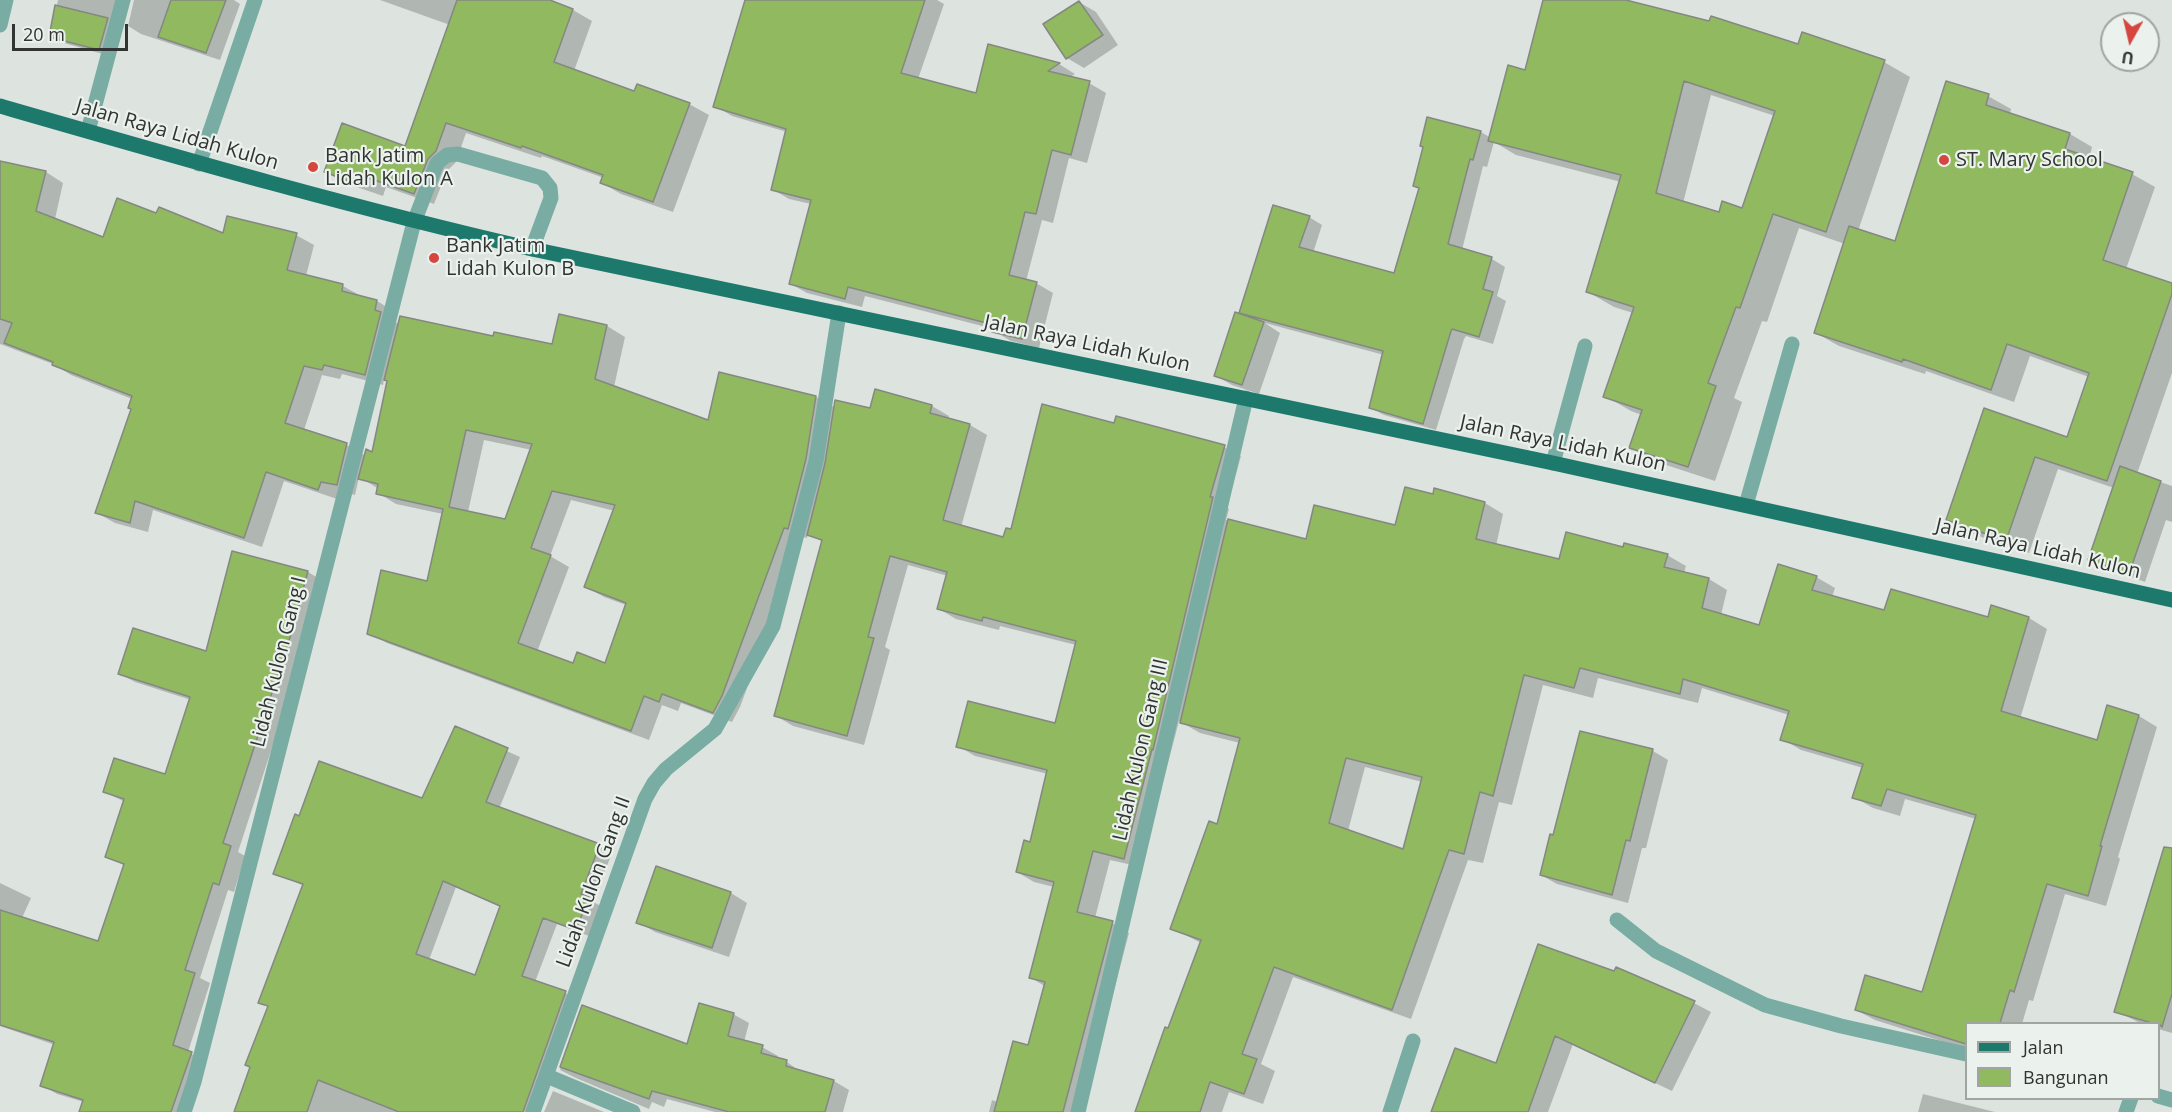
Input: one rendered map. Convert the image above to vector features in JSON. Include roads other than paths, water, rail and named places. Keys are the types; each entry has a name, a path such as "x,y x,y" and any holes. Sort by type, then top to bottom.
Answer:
{"main road":[{"name":"Jalan Raya Lidah Kulon","path":"0,106 199,164 414,222 532,249 1553,463 2172,600"}],"street":[{"path":"0,25 6,0"},
{"path":"88,131 123,0"},
{"path":"199,164 255,0"},
{"name":"Lidah Kulon Gang I","path":"184,1112 194,1082 414,222 437,163 447,155 458,154 542,178 550,188 551,198 532,249"},
{"name":"Lidah Kulon Gang II","path":"533,1112 645,799 654,783 666,769 715,729 773,626 816,461 839,313"},
{"path":"1746,505 1792,344"},
{"path":"1553,463 1585,346"},
{"name":"Lidah Kulon Gang III","path":"1078,1112 1246,398"},
{"path":"1617,920 1656,951 1765,1005 1842,1026 1965,1054"},
{"path":"1390,1112 1413,1041"},
{"path":"547,1076 633,1112"}],"place":[{"name":"ST. Mary School","path":"1944,160"},
{"name":"Bank Jatim Lidah Kulon A","path":"313,167"},
{"name":"Bank Jatim Lidah Kulon B","path":"434,258"}]}
